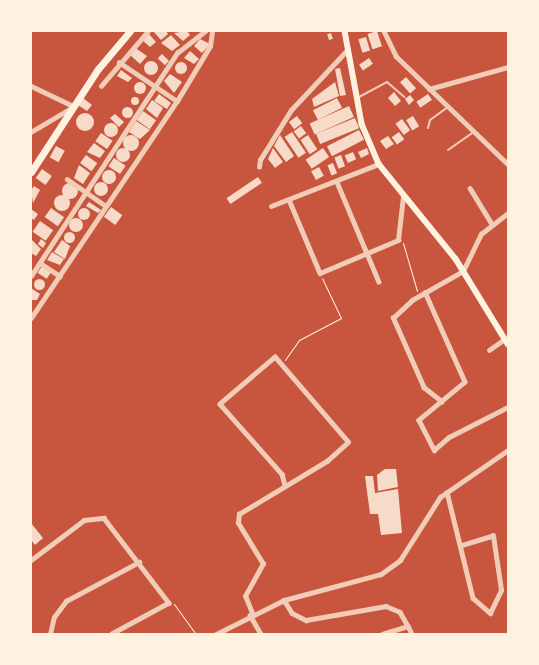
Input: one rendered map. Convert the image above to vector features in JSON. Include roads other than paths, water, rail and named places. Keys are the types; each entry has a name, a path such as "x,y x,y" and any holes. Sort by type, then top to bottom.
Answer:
{"highway":[{"path":"31,172 73,106 130,31"}],"main road":[{"path":"345,31 362,124 378,164 463,271 506,342"}],"street":[{"path":"101,86 119,62 148,31"},
{"path":"31,276 157,88 177,53 204,31"},
{"path":"31,318 177,101 210,46 212,31"},
{"path":"384,31 396,56 508,164"},
{"path":"260,168 260,160 291,110 348,49"},
{"path":"119,62 177,101"},
{"path":"429,89 508,67"},
{"path":"31,86 73,106"},
{"path":"31,132 73,106"},
{"path":"271,206 290,202 378,164"},
{"path":"67,179 106,206"},
{"path":"337,182 379,282"},
{"path":"470,188 492,224"},
{"path":"290,202 320,273 398,240 403,197"},
{"path":"442,402 424,388 393,318 420,295 463,271 492,224 508,213"},
{"path":"40,263 60,276"},
{"path":"425,292 465,382 419,420 434,450 449,437 508,407"},
{"path":"489,350 506,342"},
{"path":"261,634 245,596 262,564 238,523 239,514 327,461 348,442 283,363 275,357 220,404 282,474 285,485"},
{"path":"216,634 251,613 284,600 304,598 381,574 400,560 428,513 447,492 508,450"},
{"path":"447,492 473,598 490,613 501,590 493,536 461,546"},
{"path":"31,560 96,516 110,524 169,602 112,634"},
{"path":"50,634 54,617 66,601 138,562"},
{"path":"284,600 292,613 306,620 386,606 400,612 412,634"},
{"path":"382,634 408,626"}],"lane":[{"path":"357,98 387,82 404,97"},
{"path":"428,128 430,120 448,107"},
{"path":"448,150 474,132"}]}
